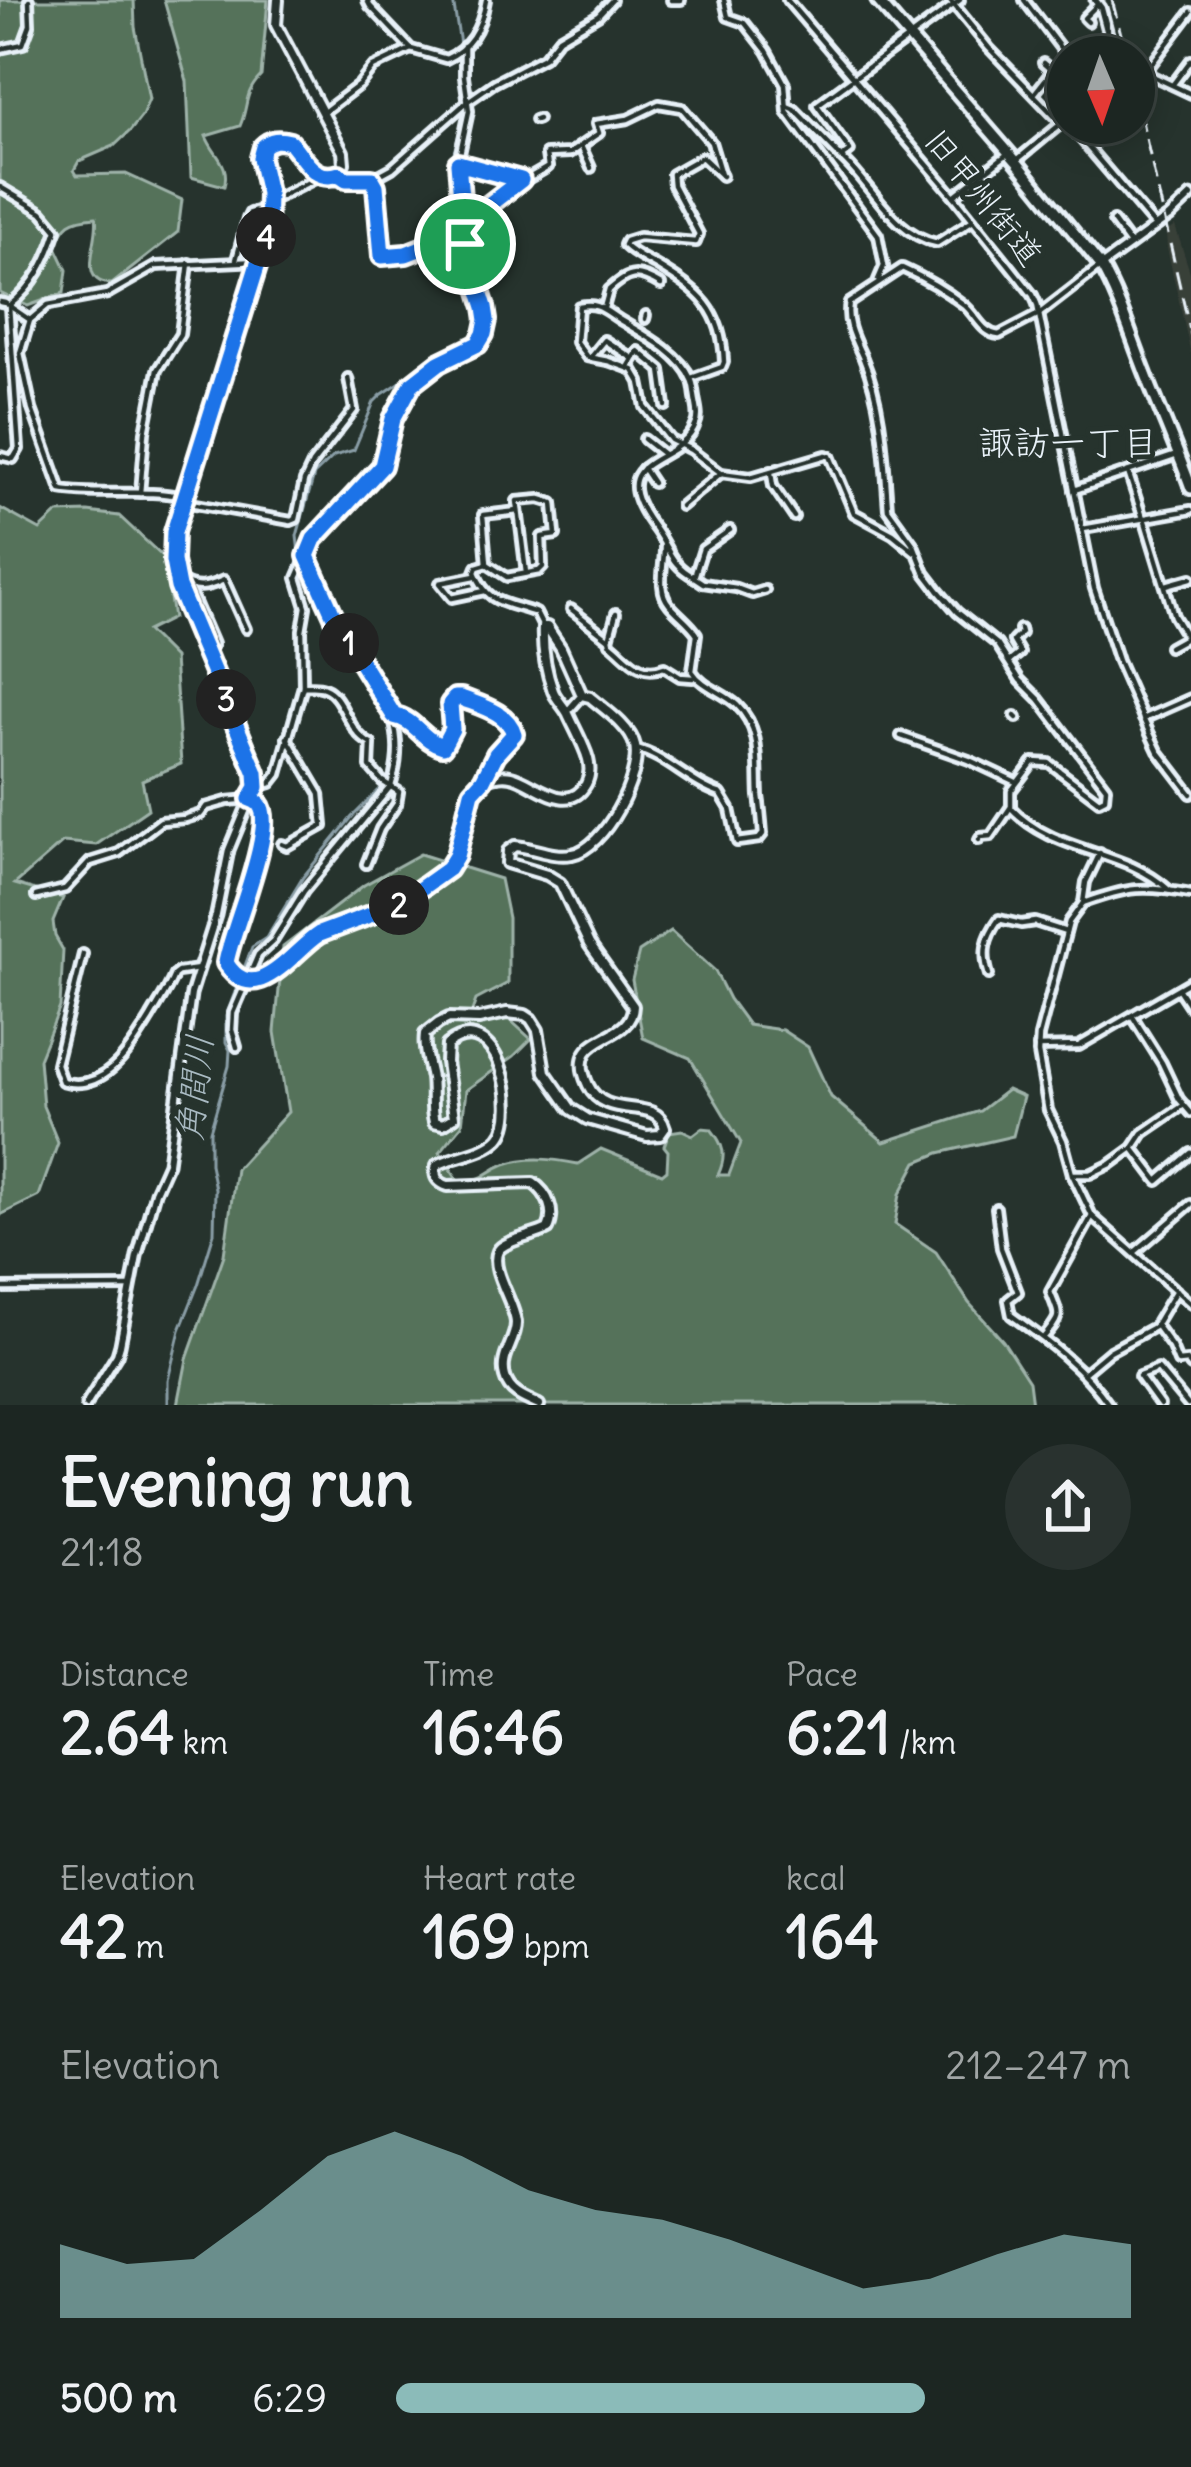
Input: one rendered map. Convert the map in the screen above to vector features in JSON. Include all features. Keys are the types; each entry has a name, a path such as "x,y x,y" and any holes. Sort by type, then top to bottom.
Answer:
{"highway":[{"path":"878,0 1101,266 1191,488"}],"main road":[{"path":"278,0 276,25 343,152 344,163 334,177 321,176 290,142 273,141 263,147 267,235 174,532 176,578 254,766 257,787 250,799 261,806 254,873 227,967 237,976 256,981 269,977 319,934 399,904 448,869 456,856 470,798 483,780 506,775 565,799 584,788 589,762 568,711 554,693 542,652 543,627 552,632 582,694 631,736 636,749 630,778 608,826 586,850 571,855 515,846 506,855 509,866 560,883 585,937 633,1006 628,1024 585,1052 589,1087 611,1106 655,1112 663,1120 662,1135 647,1136 586,1119 572,1109 545,1072 538,1030 525,1015 449,1018 425,1034 424,1040 430,1114 436,1123 448,1123 454,1117 445,1052 446,1045 457,1038 477,1039 494,1051 502,1066 508,1118 503,1132 486,1147 437,1165 439,1183 533,1183 542,1190 552,1212 548,1229 505,1245 496,1257 516,1319 504,1376 514,1392 539,1405"}],"street":[{"path":"0,49 23,44 31,25 29,0"},
{"path":"367,0 411,49 446,59 479,30 486,0"},
{"path":"339,174 346,179 372,179 392,168 494,83 544,57 559,38 598,15 613,0"},
{"path":"671,0 682,0"},
{"path":"724,0 728,16 745,22 767,51 784,84 787,112 878,235 884,266 876,285"},
{"name":"旧甲州街道","path":"787,0 1033,295 1091,577 1104,619 1158,751 1191,794"},
{"path":"1024,0 1051,36"},
{"path":"842,157 850,151 817,105 955,1 989,47 1047,105"},
{"path":"1088,22 1084,18 1097,2"},
{"path":"1097,2 1108,36"},
{"path":"1155,58 1191,12"},
{"path":"257,787 271,782 278,773 303,686 306,607 297,578 314,539 382,466 393,419 412,384 439,363 478,344 484,334 485,307 461,245 458,163 466,130 464,46"},
{"path":"323,112 359,85 373,67 411,49"},
{"path":"1172,86 1191,60"},
{"path":"1034,94 1052,71 1043,63"},
{"path":"1155,78 1191,94"},
{"path":"464,230 521,180 544,170 546,154 570,153 599,133 596,124 628,119 656,105 682,108 711,142 722,176 702,157 672,174 673,185 699,234 696,242 639,237 624,245 699,295 716,316 722,367 691,378"},
{"path":"787,106 842,157 878,201 924,241 937,243 973,220"},
{"path":"954,196 1047,133"},
{"path":"1085,144 1155,226"},
{"path":"581,146 591,168"},
{"path":"458,163 521,180"},
{"path":"268,193 277,198 321,176"},
{"path":"372,179 382,256 461,245"},
{"path":"0,187 42,212 57,230 47,260 28,291 9,306"},
{"path":"1169,890 1157,878 1051,838 1011,808 1009,797 1016,782 1033,762 1049,763 1093,799 1105,798 1106,787 997,644 956,612 925,573 914,545 888,509 880,411 847,312 849,303 902,268 964,305 986,332 999,335 1039,314 1191,196"},
{"path":"236,260 250,213 264,209"},
{"path":"1113,221 1130,244"},
{"path":"260,261 156,266 107,294 38,310 15,354 61,490 185,496 190,503 291,521 296,519 312,464 354,410 348,378"},
{"path":"140,493 157,370 180,334 189,263"},
{"path":"604,308 608,290 634,274 644,274 661,285"},
{"path":"0,302 30,320"},
{"path":"0,456 14,459 19,449 9,306"},
{"path":"595,367 576,342 579,306 604,308 649,336 691,378 697,424"},
{"path":"588,358 604,340 632,358"},
{"path":"628,367 641,352 662,370 666,406"},
{"path":"0,356 15,354"},
{"path":"588,358 628,367 640,382 645,407 671,440 721,473 751,477 830,456 854,512 915,553"},
{"path":"704,418 682,446 643,467 636,484 640,507 670,549 676,567 703,583 752,594 765,590"},
{"path":"644,439 662,454"},
{"path":"1074,490 1179,454"},
{"path":"643,467 653,483"},
{"path":"1128,472 1174,616 1189,641 1169,647"},
{"path":"681,506 721,473"},
{"path":"771,473 773,486 794,517"},
{"path":"751,477 752,488"},
{"path":"526,573 517,501 540,499 553,503 556,535 542,537 543,567 539,571 526,573 502,576 487,564 477,567 475,576 503,605 536,613 543,627"},
{"path":"640,507 654,500"},
{"path":"1083,530 1191,510"},
{"path":"487,564 484,515 518,511"},
{"path":"694,577 703,549 730,530"},
{"path":"636,749 721,794 730,809 737,842 760,839 759,758 751,724 737,705 692,670 697,634 665,600 664,545"},
{"path":"237,1047 233,1013 258,956 390,786 396,763 394,716 337,623 306,557"},
{"path":"475,576 440,586 452,598 485,591"},
{"path":"176,578 206,588 224,580 246,628"},
{"path":"1166,585 1191,578"},
{"path":"189,585 213,644"},
{"path":"571,609 609,638"},
{"path":"616,613 610,644 643,671 664,667 680,677 696,677"},
{"path":"1010,661 1020,652 1012,640 1020,629"},
{"path":"303,686 325,688 341,704 355,733 370,744 370,766 382,781 398,789 399,800 366,864"},
{"path":"568,711 582,694"},
{"path":"394,716 406,718 431,742 443,746 452,733 452,700 461,698 500,714 514,734 496,754 483,780"},
{"path":"1144,719 1191,698"},
{"path":"901,736 1016,782"},
{"path":"282,844 296,842 323,826 320,794 287,738"},
{"path":"36,896 65,889 91,862 119,853 161,821 250,799 229,850 216,915 191,994 168,1163 148,1213 117,1355 86,1405"},
{"path":"979,840 991,836 1011,808"},
{"path":"1083,903 1087,878 1100,853"},
{"path":"1191,894 1133,887 1083,903 1066,932 1038,1047 1048,1110 1092,1216 1191,1304"},
{"path":"989,975 983,952 999,919 1035,922 1066,932"},
{"path":"83,954 56,1064 62,1081 74,1084 122,1061 174,975 199,969"},
{"path":"1038,1047 1079,1046 1191,981"},
{"path":"1179,990 1191,1008"},
{"path":"1133,1016 1191,1113"},
{"path":"1072,1174 1099,1172 1184,1105"},
{"path":"1132,1148 1158,1180 1191,1153"},
{"path":"1134,1253 1191,1204"},
{"path":"996,1208 1001,1248 1018,1292 1008,1300 1011,1316 1095,1383 1109,1405"},
{"path":"1043,1338 1060,1317 1050,1292 1092,1216"},
{"path":"0,1288 131,1287"},
{"path":"1084,1374 1110,1351 1156,1325 1176,1290"},
{"path":"1156,1325 1178,1362 1187,1360 1191,1366"},
{"path":"1160,1405 1139,1376 1155,1369 1188,1405"}],"shaded area":[{"path":"1175,226 1191,275 1191,354 1167,248 1166,232"}],"green space":[{"path":"0,0 134,0 149,99 131,130 114,146 79,161 74,170 77,175 126,174 182,200 178,232 112,284 94,276 92,268 96,217 70,224 56,247 67,270 64,293 28,306 0,293"},
{"path":"164,0 268,0 261,76 249,94 240,126 206,136 223,166 224,186 191,177 187,81"},
{"path":"0,508 40,530 58,513 119,516 164,558 173,618 147,631 174,658 181,764 142,780 148,809 96,845 63,842 15,884 63,898 53,922 63,950 60,1007 39,1059 43,1106 58,1143 39,1196 0,1215"},
{"path":"420,854 500,879 508,918 508,983 476,1000 468,1022 509,1019 531,1039 466,1090 462,1125 440,1152 458,1180 480,1178 523,1160 578,1164 601,1149 662,1174 667,1170 664,1146 669,1132 693,1135 702,1128 711,1129 721,1146 723,1162 718,1175 729,1175 741,1143 690,1058 643,1038 632,980 639,952 671,931 715,971 748,1025 782,1030 808,1047 831,1097 884,1142 980,1111 1007,1090 1023,1097 1013,1136 917,1162 900,1194 895,1224 936,1252 1029,1381 1032,1405 178,1405 187,1359 224,1255 236,1169 288,1112 275,1032 283,947 364,885"}],"waterway":[{"name":"角間川","path":"168,1405 168,1380 180,1330 214,1233 210,1131 229,1066 226,1016 252,947 266,938 303,877 388,781 392,767 394,738 389,714 330,628 299,553 297,536 314,475 334,456 354,450 374,402 472,340 481,320 463,260 456,214 452,160 463,119 453,0"}],"railway":[{"path":"1112,0 1121,36"},
{"path":"1147,144 1191,335"}],"district":[{"name":"諏訪一丁目","path":"1068,442"}],"route":[{"path":"465,244 458,163 521,180 464,230 465,244 382,256 372,179 321,176 290,142 273,141 263,147 267,235 174,532 173,561 178,587 256,773 257,787 250,799 262,810 258,860 226,963 237,976 256,981 269,977 319,934 399,904 448,869 456,856 472,792 514,734 500,714 461,698 450,704 452,729 443,746 431,742 406,718 394,716 337,623 307,556 314,539 382,466 393,419 412,384 439,363 478,344 484,334 485,307 465,244"}]}
